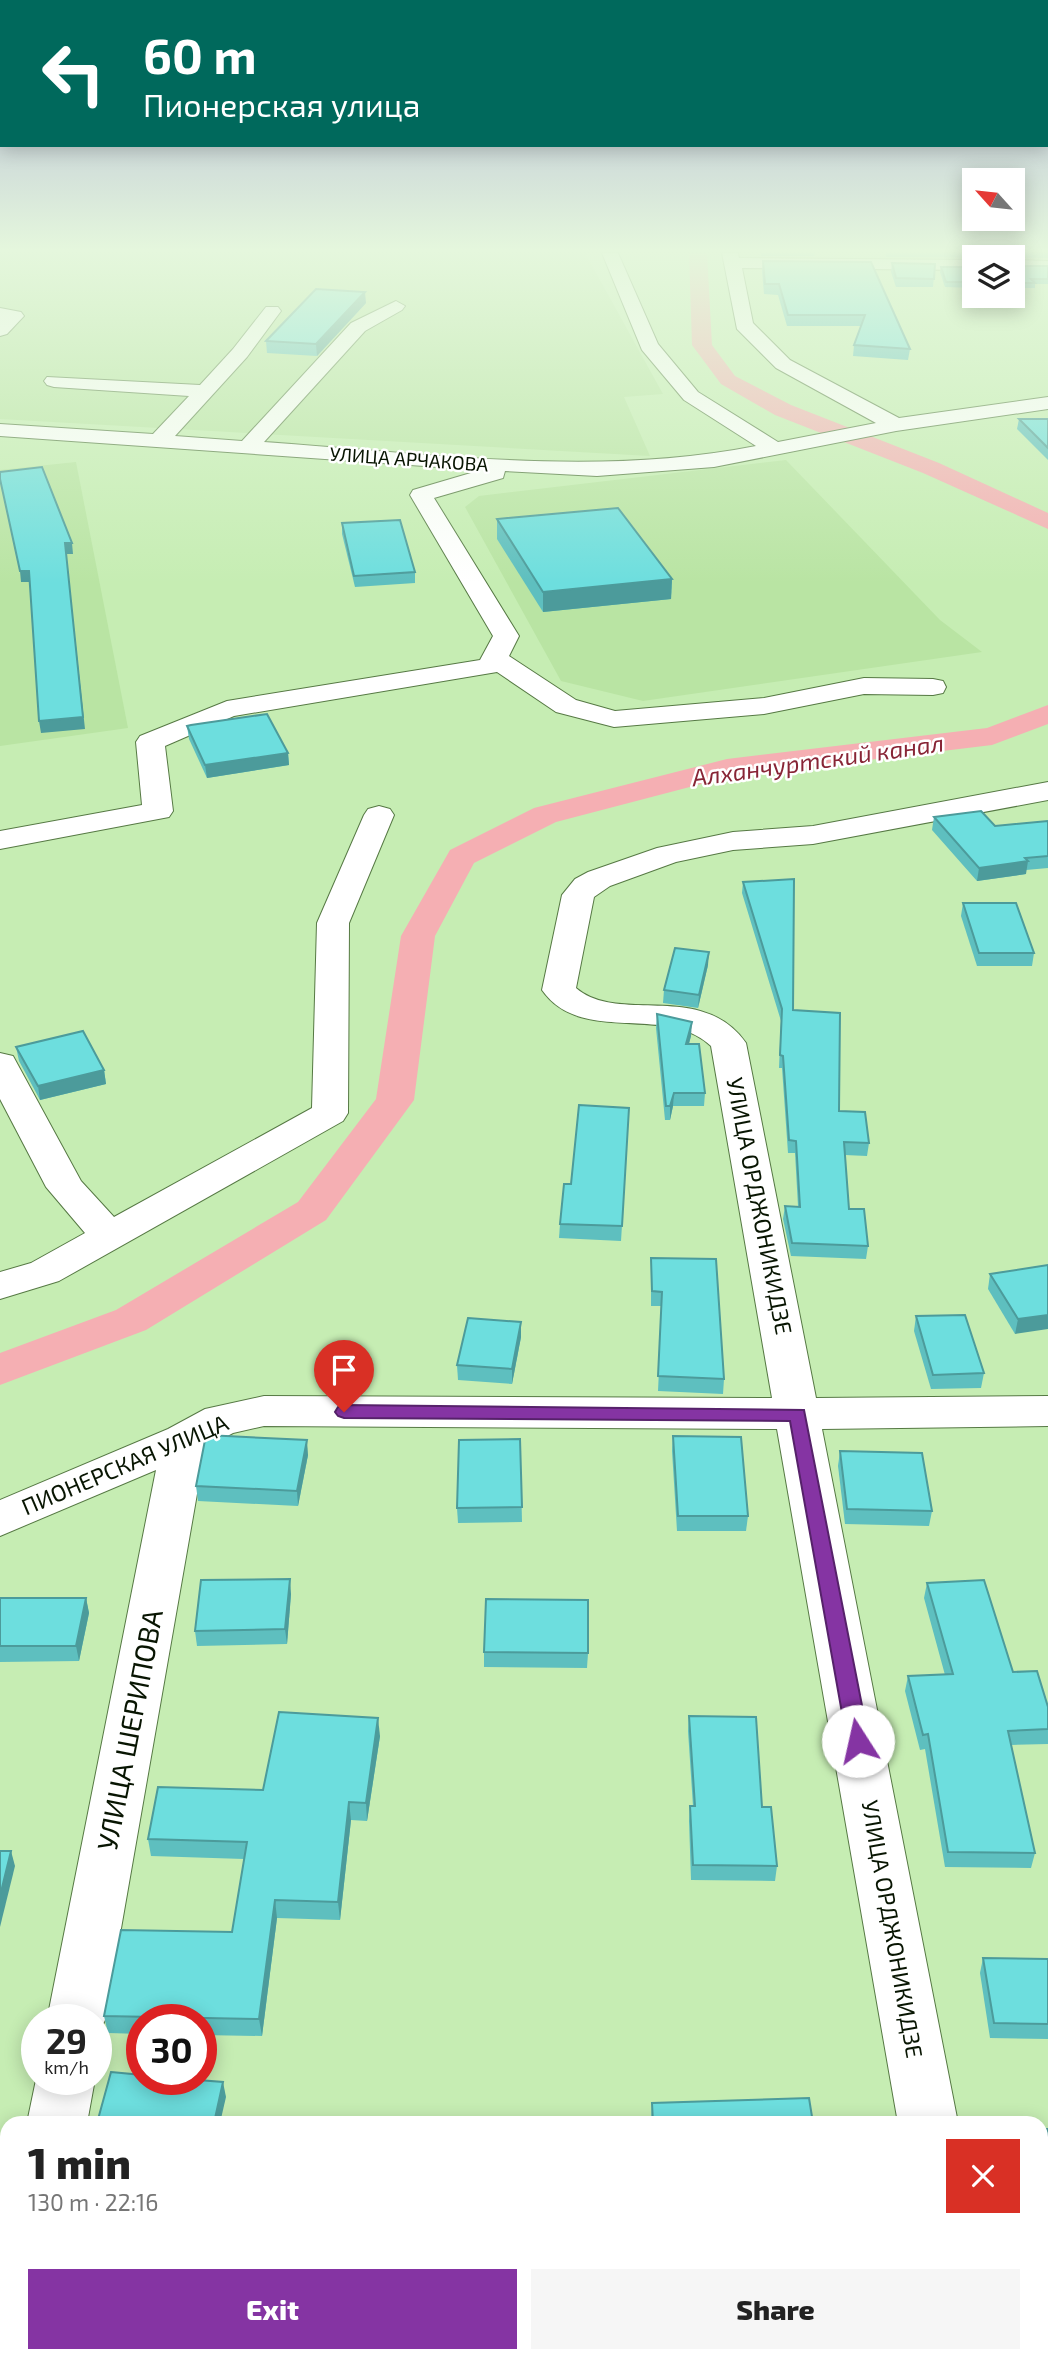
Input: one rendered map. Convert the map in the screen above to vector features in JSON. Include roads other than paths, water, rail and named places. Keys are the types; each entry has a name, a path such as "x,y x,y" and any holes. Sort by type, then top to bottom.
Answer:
{"street":[{"path":"158,442 231,363"},
{"path":"247,448 325,363"},
{"path":"663,363 691,396 773,448"},
{"path":"782,363 896,425 1048,403"},
{"path":"54,381 205,391"},
{"name":"УЛИЦА АРЧАКОВА","path":"0,430 597,469 714,461 896,425"},
{"path":"0,840 158,811 150,742 227,709 490,666 506,636 421,495 520,465"},
{"path":"494,659 566,706 614,719 765,706 864,686 933,687"},
{"name":"УЛИЦА ОРДЖОНИКИДЗЕ","path":"927,2116 728,1043 710,1026 685,1020 584,1007 566,1001 559,990 578,895 586,886 599,879 668,855 733,841 813,835 1048,791"},
{"path":"0,1286 45,1272 330,1113 333,923 379,815"},
{"path":"0,1064 65,1186 109,1235"},
{"name":"ПИОНЕРСКАЯ УЛИЦА","path":"0,1519 184,1440 221,1420 264,1411 798,1414 1048,1411"},
{"name":"УЛИЦА ШЕРИПОВА","path":"79,2004 184,1440"},
{"path":"58,2116 62,2095"}],"waterway":[{"name":"Алханчуртский канал","path":"716,363 728,380 783,410 931,468 1048,522"},
{"name":"Алханчуртский канал","path":"0,1370 131,1320 312,1211 395,1100 418,936 461,857 545,815 727,768 992,736 1048,714"}]}
